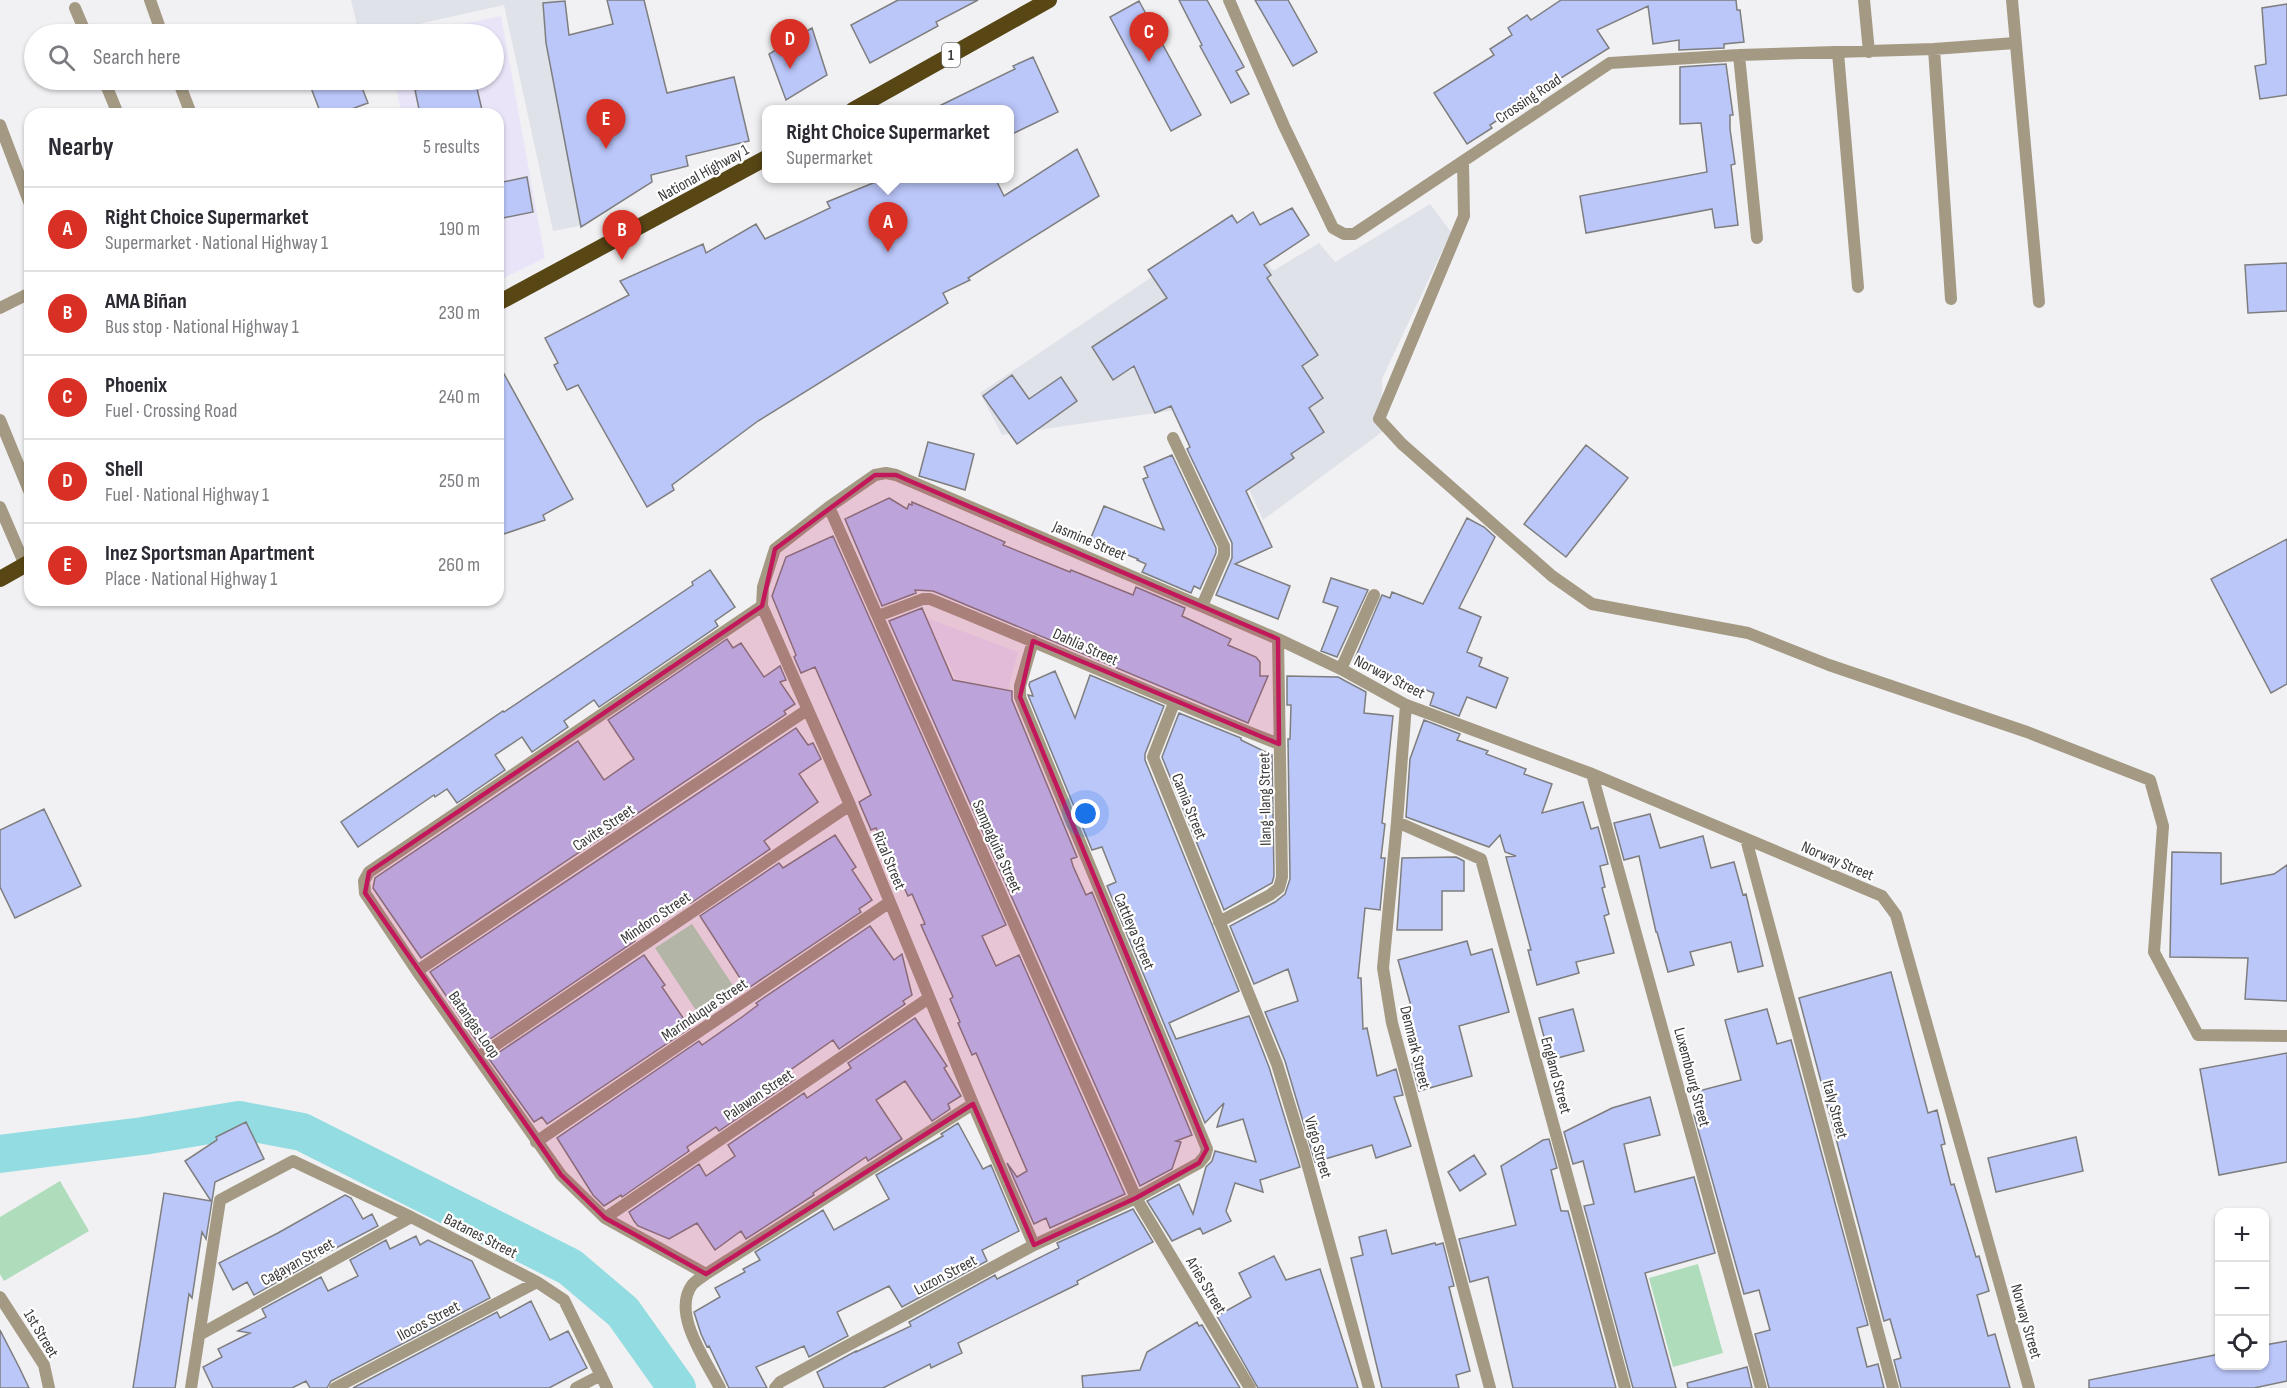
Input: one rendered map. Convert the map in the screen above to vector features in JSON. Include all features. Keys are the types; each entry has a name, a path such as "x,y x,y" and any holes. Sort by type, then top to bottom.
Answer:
{"highway":[{"name":"1","path":"862,105 1049,0"},
{"name":"National Highway 1","path":"504,300 762,160"},
{"path":"0,579 24,566"}],"street":[{"path":"150,0 158,24"},
{"name":"Crossing Road","path":"1228,0 1284,126 1333,228 1344,234 1354,234 1610,63 1739,55 1934,49 2015,43"},
{"path":"1864,0 1869,52"},
{"path":"2012,0 2039,302"},
{"path":"75,8 82,24"},
{"path":"1934,49 1951,299"},
{"path":"1838,53 1858,287"},
{"path":"1739,55 1757,238"},
{"path":"108,90 116,108"},
{"path":"182,90 189,108"},
{"path":"0,125 24,188"},
{"path":"1462,162 1464,216 1379,419 1402,444 1552,576 1592,604 1748,633 1829,665 2027,732 2150,780 2163,826 2154,952 2198,1035 2287,1036"},
{"path":"0,308 24,296"},
{"path":"0,420 24,479"},
{"path":"1173,438 1224,546 1224,555 1202,606"},
{"name":"Jasmine Street","path":"829,507 875,475 886,473 896,475 1278,639 1341,669"},
{"path":"0,507 24,556"},
{"path":"762,606 763,587 775,549 829,507"},
{"name":"Sampaguita Street","path":"829,507 1136,1198"},
{"path":"1341,669 1374,595"},
{"name":"Dahlia Street","path":"878,616 923,599 930,599 1174,703 1279,744"},
{"name":"Rizal Street","path":"762,606 850,805 973,1104 1034,1245"},
{"name":"Batangas Loop","path":"706,1274 605,1218 561,1175 417,971 365,893 364,881 369,872 762,606"},
{"name":"Ilang-Ilang Street","path":"1219,922 1270,895 1279,888 1282,877 1278,639"},
{"name":"Cattleya Street","path":"1033,641 1020,686 1020,697 1207,1149 1199,1163 1136,1198"},
{"name":"Norway Street","path":"1341,669 1406,705 1592,774 1882,897 1896,915 2029,1388"},
{"name":"Camia Street","path":"1174,703 1153,757 1219,922"},
{"name":"Denmark Street","path":"1406,705 1383,968 1392,1023 1490,1388"},
{"name":"Cavite Street","path":"417,971 807,710"},
{"name":"Luxembourg Street","path":"1592,774 1761,1388"},
{"name":"Mindoro Street","path":"478,1057 850,805"},
{"name":"England Street","path":"1397,822 1481,859 1625,1388"},
{"name":"Italy Street","path":"1746,839 1893,1388"},
{"name":"Marinduque Street","path":"536,1142 890,902"},
{"name":"Virgo Street","path":"1219,922 1277,1064 1370,1388"},
{"name":"Palawan Street","path":"605,1218 929,998"},
{"path":"720,1388 685,1319 686,1301 692,1285 973,1104"},
{"name":"Batanes Street","path":"199,1335 220,1200 293,1161 411,1217 537,1282 564,1300 607,1388"},
{"name":"Luzon Street","path":"775,1388 780,1382 1034,1245 1136,1198"},
{"name":"Aries Street","path":"1136,1198 1250,1388"},
{"name":"Cagayan Street","path":"199,1335 411,1217"},
{"name":"Ilocos Street","path":"335,1388 537,1282"},
{"name":"1st Street","path":"2,1304 44,1365 49,1388"},
{"path":"191,1388 199,1335"},
{"path":"576,1388 601,1375"}],"highlighted area":[{"path":"875,475 896,475 1278,639 1279,744 1033,641 1020,697 1207,1149 1199,1163 1136,1198 1034,1245 973,1104 706,1274 605,1218 561,1175 365,893 369,872 762,606 775,549"}],"shaded area":[{"path":"351,0 561,0 584,225 553,231 504,5 419,24 357,24"},
{"path":"501,16 502,24 462,24"},
{"path":"504,32 545,258 504,278 504,108 401,108 396,90 504,90"},
{"path":"1430,204 1451,232 1382,379 1382,432 1263,520 1211,405 1002,435 980,393 1236,220 1273,271 1319,243 1335,262"},
{"path":"927,618 1018,652 1008,690 956,679"}],"green space":[{"path":"692,924 736,990 699,1015 655,948"},
{"path":"60,1181 89,1231 4,1281 0,1274 0,1217"},
{"path":"1698,1264 1723,1353 1673,1367 1649,1278"}],"building":[{"path":"607,0 644,0 667,93 734,77 749,141 686,156 688,166 651,175 652,182 581,227 546,43 543,3 565,1 569,35 613,24"},
{"path":"898,0 978,0 936,22 938,26 870,63 851,25"},
{"path":"1179,0 1207,0 1244,67 1236,71 1249,94 1231,103 1200,46 1202,45"},
{"path":"1255,0 1288,0 1317,52 1293,66"},
{"path":"1561,0 1736,0 1737,10 1740,10 1744,42 1724,44 1724,48 1679,50 1679,40 1653,44 1648,6 1597,30 1609,48 1521,103 1490,125 1492,128 1467,144 1434,93 1494,55 1490,49 1512,35 1508,28 1527,15 1531,20"},
{"path":"1139,1 1201,115 1171,131 1110,17"},
{"path":"2287,4 2287,95 2260,99 2255,66 2266,64 2262,8"},
{"path":"812,28 827,75 786,100 769,54"},
{"path":"1033,57 1058,112 1014,133 1014,105 941,105 1015,69 1013,66"},
{"path":"1726,64 1733,115 1730,115 1730,129 1735,164 1731,165 1738,225 1715,228 1712,209 1586,233 1580,196 1707,172 1701,123 1680,124 1680,67"},
{"path":"312,90 363,90 368,103 354,108 319,108"},
{"path":"415,90 477,90 482,108 419,108"},
{"path":"1077,149 1099,196 968,278 970,280 943,293 948,303 758,421 672,485 674,490 647,507 578,385 567,390 554,365 558,363 545,338 629,295 620,281 703,244 706,253 756,224 765,239 830,208 827,202 873,183 998,183 1004,196"},
{"path":"527,177 533,212 504,218 504,182"},
{"path":"1292,208 1309,235 1264,265 1271,275 1267,278 1318,355 1302,366 1323,398 1309,408 1324,432 1291,454 1294,458 1246,491 1272,547 1235,564 1290,586 1278,619 1216,595 1232,558 1232,543 1187,449 1190,447 1171,406 1155,413 1134,366 1113,380 1092,347 1167,298 1148,270 1232,215 1237,223 1253,212 1260,225"},
{"path":"2287,263 2287,311 2248,313 2245,265"},
{"path":"504,374 573,499 543,515 545,520 504,534"},
{"path":"1012,375 1029,399 1061,377 1077,401 1017,444 983,396"},
{"path":"928,442 974,454 965,490 919,476"},
{"path":"1586,445 1628,478 1566,557 1524,524"},
{"path":"1172,455 1216,548 1216,553 1200,589 1194,586 1191,593 1142,572 1146,564 1138,559 1090,540 1104,506 1164,530 1143,479 1148,477 1144,467"},
{"path":"889,498 907,509 912,502 1005,542 1003,545 1070,572 1071,570 1133,595 1136,587 1185,608 1182,616 1231,639 1228,645 1256,657 1260,662 1260,676 1268,676 1248,723 933,591 915,590 916,593 882,606 845,519"},
{"path":"1467,518 1484,527 1495,537 1459,608 1481,617 1467,652 1482,658 1479,666 1508,678 1496,708 1467,697 1459,716 1430,705 1434,693 1353,663 1382,595 1390,598 1392,592 1423,604"},
{"path":"833,536 1006,925 982,936 996,966 1019,955 1125,1194 1050,1228 1046,1218 1034,1224 1007,1163 1017,1177 1027,1171 976,1053 972,1055 958,1023 960,1022 950,999 953,997 921,925 925,924 912,894 908,896 876,828 871,830 859,802 871,795 815,667 801,673 772,596 786,557"},
{"path":"2287,539 2287,684 2271,693 2211,579"},
{"path":"710,570 735,607 715,621 718,626 599,707 594,700 564,721 568,727 532,752 522,737 495,755 505,770 457,803 447,789 435,797 434,795 358,847 341,822 693,585 692,582"},
{"path":"1331,578 1368,590 1337,657 1321,651 1338,607 1323,602"},
{"path":"922,608 953,680 1012,691 1012,700 1077,857 1071,859 1073,866 1086,895 1092,892 1192,1135 1176,1141 1181,1142 1172,1169 1140,1186 889,621"},
{"path":"727,639 733,648 741,643 764,677 780,666 786,680 780,682 795,704 784,711 786,714 421,958 373,888 375,878 578,741 604,780 634,759 608,720"},
{"path":"1055,671 1075,718 1090,675 1164,706 1145,754 1145,760 1239,991 1169,1023 1176,1039 1249,1016 1269,1067 1300,1167 1260,1180 1263,1192 1235,1183 1226,1211 1231,1221 1203,1234 1200,1228 1172,1241 1147,1201 1179,1184 1193,1214 1206,1167 1212,1161 1215,1151 1256,1162 1243,1119 1217,1127 1224,1103 1205,1123 1107,886 1116,882 1102,847 1092,850 1028,695 1033,696 1030,682"},
{"path":"1287,676 1338,677 1366,692 1364,713 1393,716 1382,823 1385,824 1381,858 1385,858 1380,910 1365,908 1358,978 1361,978 1363,1029 1367,1028 1377,1076 1396,1069 1403,1095 1394,1097 1411,1146 1376,1158 1372,1145 1315,1162 1285,1061 1265,1012 1298,1001 1288,969 1254,984 1230,926 1275,902 1285,894 1290,879 1288,739 1290,739 1291,705 1287,705"},
{"path":"1179,713 1241,738 1272,755 1274,876 1272,883 1224,910 1162,757"},
{"path":"1424,720 1460,734 1457,740 1488,751 1486,754 1526,769 1524,774 1552,784 1542,813 1583,802 1591,829 1598,827 1608,864 1600,866 1605,887 1602,888 1609,914 1604,916 1614,953 1576,962 1579,973 1537,985 1528,950 1531,950 1506,857 1516,856 1505,852 1500,835 1489,847 1406,817 1410,759"},
{"path":"796,728 808,745 813,743 821,759 799,774 818,802 764,841 770,849 691,903 685,893 629,933 635,941 480,1046 430,972"},
{"path":"44,809 81,886 15,918 0,887 0,830"},
{"path":"1650,814 1660,848 1703,836 1711,868 1734,862 1743,895 1746,894 1763,966 1738,972 1731,942 1690,952 1694,965 1668,972 1656,932 1639,856 1624,860 1614,823"},
{"path":"835,835 856,867 852,870 872,900 859,909 861,912 747,989 700,916 779,863 783,868"},
{"path":"2172,852 2221,853 2221,884 2274,874 2287,865 2287,1001 2245,999 2248,958 2170,957"},
{"path":"1456,857 1464,861 1464,891 1442,891 1442,930 1397,930 1402,858"},
{"path":"870,926 894,960 902,954 912,995 903,1001 905,1004 839,1049 833,1040 789,1071 795,1079 719,1131 716,1127 687,1147 689,1151 622,1197 621,1195 604,1206 593,1195 557,1138 699,1041 702,1045 758,1005 756,1003"},
{"path":"1467,941 1471,955 1492,949 1509,1012 1459,1026 1472,1076 1419,1091 1412,1064 1414,1063 1411,1053 1414,1052 1402,1008 1411,1006 1398,960"},
{"path":"644,955 665,985 662,987 690,1028 547,1124 542,1117 534,1122 489,1059"},
{"path":"1891,972 1928,1113 1937,1110 1945,1144 1941,1145 1951,1185 1954,1184 1989,1291 1977,1295 1988,1336 1995,1334 2010,1388 1901,1388 1894,1360 1901,1358 1890,1319 1884,1321 1799,998"},
{"path":"1573,1009 1584,1051 1550,1060 1539,1018"},
{"path":"1767,1009 1777,1044 1791,1040 1868,1325 1857,1328 1867,1367 1878,1364 1884,1388 1769,1388 1755,1334 1770,1330 1759,1290 1744,1294 1694,1115 1697,1114 1691,1093 1741,1080 1725,1020"},
{"path":"915,1018 947,1066 944,1068 961,1096 948,1104 950,1109 932,1121 905,1081 876,1100 902,1139 868,1161 866,1157 813,1193 814,1195 746,1239 741,1231 715,1250 697,1223 669,1239 638,1226 634,1221 629,1212 699,1164 706,1176 735,1156 728,1145 804,1093 807,1098 851,1068 848,1063"},
{"path":"2287,1053 2287,1162 2219,1175 2200,1069"},
{"path":"1650,1097 1660,1135 1624,1144 1635,1192 1694,1177 1715,1253 1645,1273 1676,1388 1633,1388 1584,1206 1594,1204 1583,1161 1573,1164 1564,1132 1612,1108"},
{"path":"246,1122 264,1159 215,1182 206,1239 202,1232 192,1298 189,1294 175,1388 133,1388 164,1193 211,1201 185,1161 217,1140 216,1137"},
{"path":"958,1123 983,1169 991,1165 1019,1231 982,1250 987,1261 902,1307 889,1286 837,1312 848,1336 809,1357 804,1346 756,1367 767,1388 729,1388 701,1334 694,1312 720,1297 715,1288 745,1272 743,1269 760,1260 755,1252 823,1210 834,1230 889,1199 876,1175 943,1136 941,1134"},
{"path":"2076,1137 2083,1171 1996,1192 1988,1158"},
{"path":"1549,1139 1557,1168 1551,1170 1561,1211 1568,1211 1616,1388 1513,1388 1488,1277 1470,1282 1459,1239 1516,1225 1501,1166 1543,1140"},
{"path":"1474,1155 1486,1174 1460,1191 1448,1172"},
{"path":"345,1195 351,1198 363,1219 372,1214 378,1226 313,1260 254,1295 247,1282 233,1290 219,1263"},
{"path":"1133,1209 1153,1242 1077,1281 1078,1284 958,1343 962,1353 931,1368 930,1364 883,1388 824,1388 817,1372 911,1326 909,1322 995,1275 997,1279 1059,1248 1057,1243"},
{"path":"1386,1230 1392,1254 1443,1243 1454,1286 1449,1287 1470,1371 1456,1375 1459,1388 1382,1388 1351,1258 1363,1255 1359,1237"},
{"path":"416,1236 420,1245 428,1240 472,1261 490,1298 331,1381 327,1388 310,1388 306,1381 292,1388 213,1388 203,1367 222,1357 218,1349 250,1333 238,1331 266,1317 262,1309 321,1277 328,1291 358,1276 350,1260 386,1240 390,1249"},
{"path":"1274,1256 1286,1280 1320,1269 1358,1388 1258,1388 1217,1316 1251,1297 1239,1273"},
{"path":"531,1301 550,1340 568,1331 587,1368 549,1388 353,1388 497,1312 500,1318"},
{"path":"1197,1322 1199,1326 1202,1325 1240,1388 1083,1388 1082,1376 1140,1370 1147,1352"},
{"path":"0,1330 19,1367 29,1388 0,1388"},
{"path":"2287,1341 2287,1381 2254,1388 2089,1388 2089,1380 2215,1355 2215,1370 2269,1370 2269,1344"},
{"path":"1747,1367 1752,1388 1688,1388 1687,1383"}],"waterway":[{"path":"0,1154 143,1136 239,1120 302,1132 570,1267 623,1312 677,1388"}],"place":[{"name":"Phoenix","path":"1149,62"},
{"name":"Shell","path":"790,69"},
{"name":"Inez Sportsman Apartment","path":"606,149"},
{"name":"Right Choice Supermarket","path":"888,252"},
{"name":"AMA Biñan","path":"622,260"}]}
